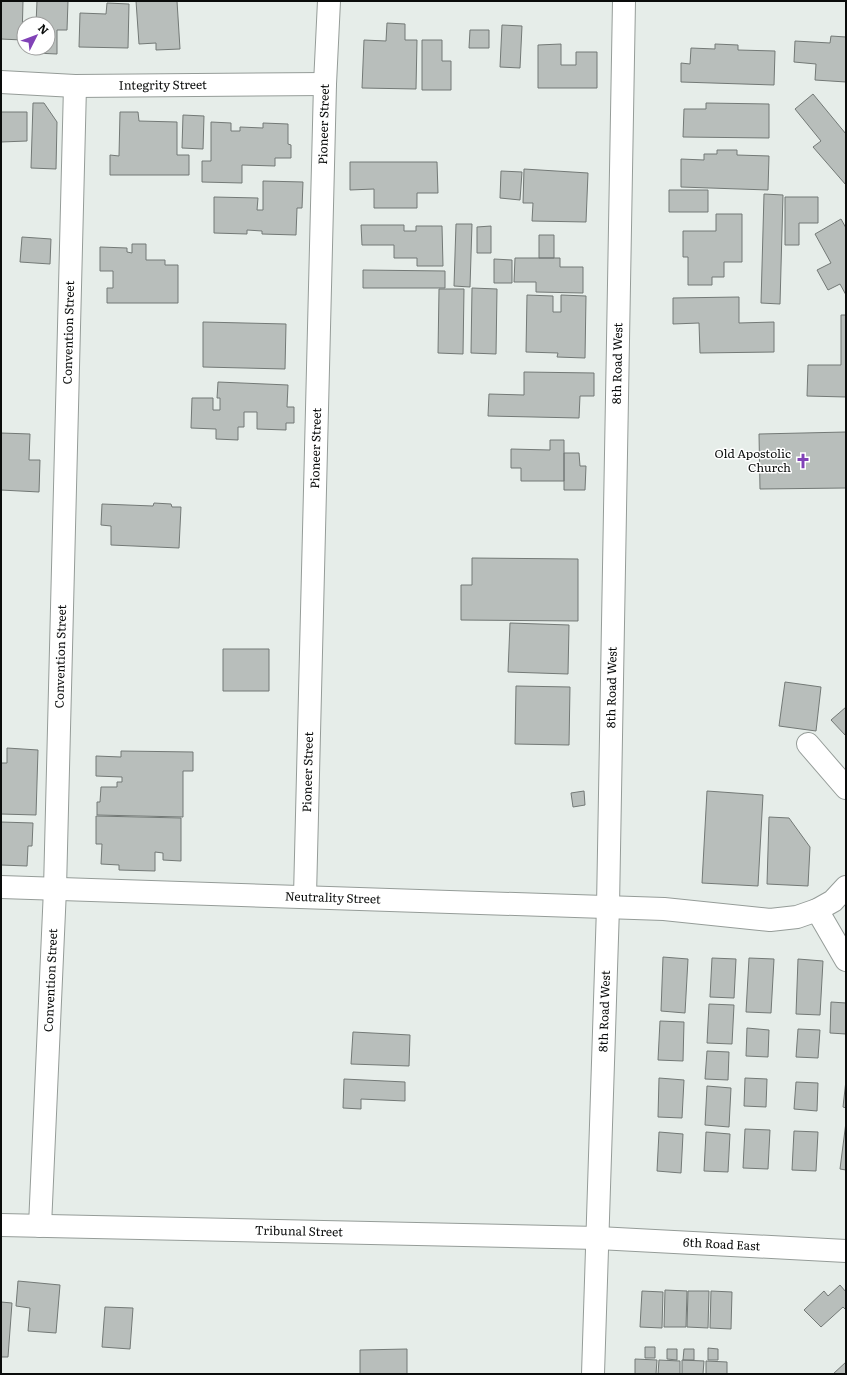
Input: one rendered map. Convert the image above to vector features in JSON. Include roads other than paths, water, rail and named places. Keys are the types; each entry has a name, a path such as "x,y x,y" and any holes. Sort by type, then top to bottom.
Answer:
{"street":[{"name":"Pioneer Street","path":"305,896 325,84 329,1"},
{"name":"8th Road West","path":"593,1374 608,907 624,1"},
{"name":"Integrity Street","path":"1,82 75,86 325,84"},
{"name":"Convention Street","path":"40,1226 55,888 75,86"},
{"path":"808,744 846,788"},
{"name":"Neutrality Street","path":"1,887 664,909 770,920 797,917 818,910 833,901 846,887"},
{"path":"818,910 846,960"},
{"name":"Tribunal Street","path":"1,1225 598,1238"},
{"name":"6th Road East","path":"598,1238 846,1251"}],"place":[{"name":"Old Apostolic Church","path":"803,461"}]}
